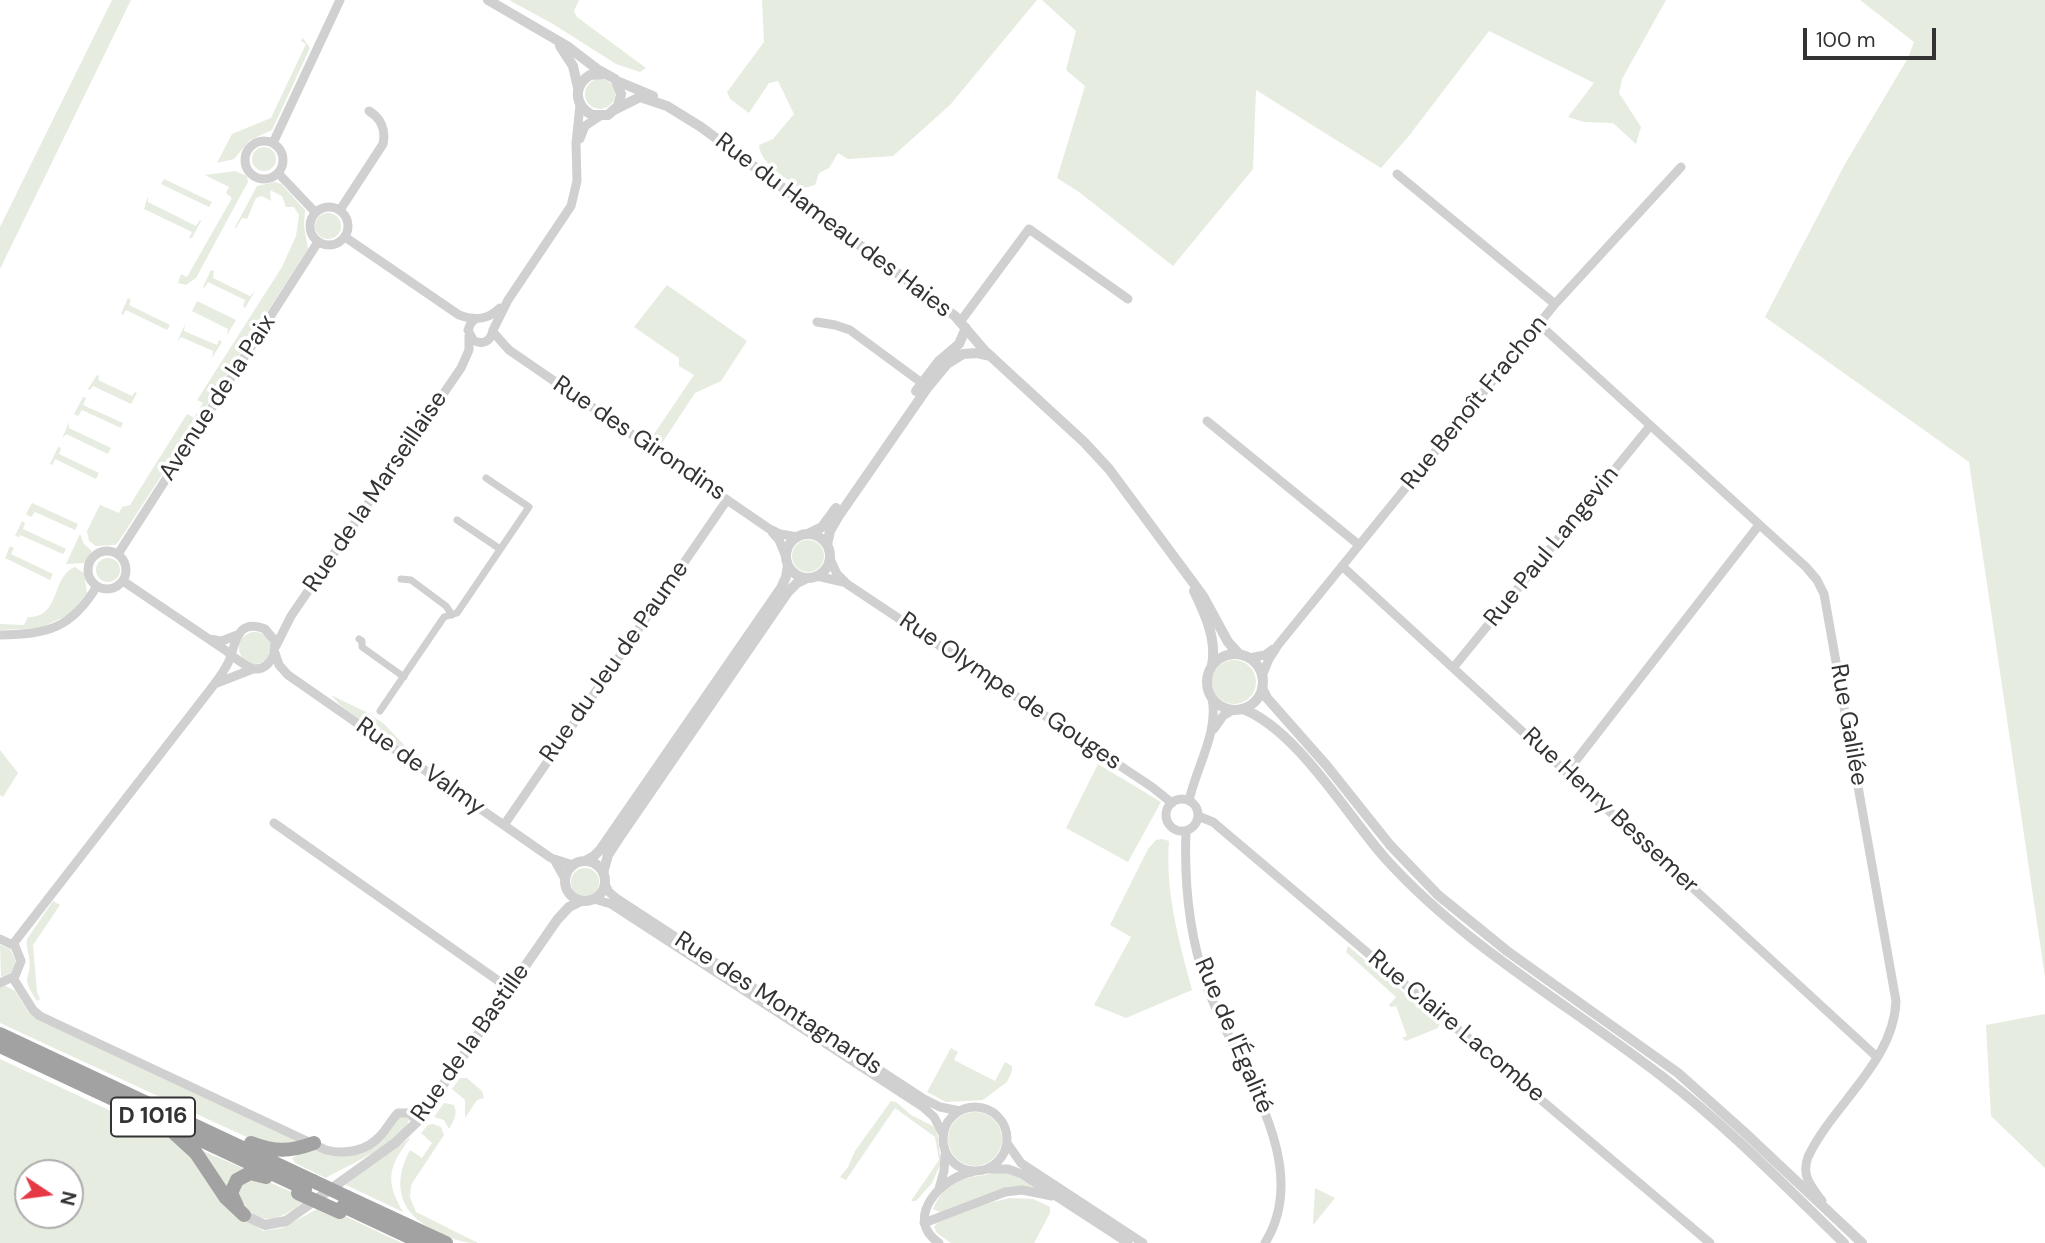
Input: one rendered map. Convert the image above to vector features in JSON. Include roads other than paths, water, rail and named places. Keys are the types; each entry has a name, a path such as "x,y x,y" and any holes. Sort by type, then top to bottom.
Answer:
{"highway":[{"name":"D 1016","path":"0,1034 190,1123 306,1187"},
{"name":"D 1016","path":"0,1046 422,1243"},
{"path":"160,1120 196,1153 226,1198 244,1215"},
{"path":"190,1123 275,1151 295,1150 314,1143"},
{"path":"244,1215 231,1193 237,1180 247,1174 306,1187"},
{"name":"D 1016","path":"343,1205 446,1243"}],"street":[{"path":"273,143 338,0"},
{"path":"488,0 567,46 617,81 621,96 614,110 600,116 583,129 577,158"},
{"path":"469,334 471,323 495,313 508,299 572,206 578,181 578,89 571,62 563,50 547,36"},
{"path":"578,89 588,76 606,74"},
{"name":"Rue du Hameau des Haies","path":"617,81 647,92 718,139 947,310 991,356 1094,451 1203,596 1228,642 1244,656"},
{"name":"Rue du Hameau des Haies","path":"614,110 640,97 667,106"},
{"path":"580,105 589,114 600,116"},
{"path":"340,210 383,144 383,128 377,117 369,111"},
{"path":"263,140 273,143 279,147 283,156 282,166 278,173 267,178 256,177 248,171 246,153 254,143 263,140"},
{"name":"Rue Benoît Frachon","path":"1262,682 1269,659 1278,645 1555,304 1681,167"},
{"path":"278,173 315,212"},
{"path":"1397,174 1555,304"},
{"path":"327,207 340,210 348,222 345,237 334,245 318,242 310,229 310,220 315,212 327,207"},
{"path":"827,545 835,522 939,361 959,344 963,325 1029,229 1128,299"},
{"path":"345,237 453,312 476,342 485,342 508,299"},
{"name":"Avenue de la Paix","path":"118,554 318,242"},
{"path":"453,312 491,323 493,331"},
{"path":"817,322 850,330 924,386"},
{"name":"Rue Galilée","path":"1539,324 1810,572 1824,594 1896,1007 1885,1044 1812,1148 1806,1162 1806,1178 1832,1214"},
{"name":"Rue des Girondins","path":"493,331 509,350 768,528 777,536 787,561"},
{"name":"Rue de la Marseillaise","path":"461,368 469,350 469,334"},
{"name":"Rue des Girondins","path":"485,342 509,350"},
{"name":"Rue de la Marseillaise","path":"275,649 290,616 461,368 485,342"},
{"path":"803,535 820,537 827,545 830,559 827,568 797,583 788,592 608,855 601,893 594,900 581,901 572,897 565,884 573,865 585,861 600,850 775,596 785,581 790,544 803,535 825,524 924,386 955,358 968,354 991,356"},
{"path":"1207,421 1359,545"},
{"name":"Rue Paul Langevin","path":"1453,668 1650,426"},
{"path":"380,711 444,617 454,614 529,508 486,478"},
{"name":"Rue du Jeu de Paume","path":"504,825 727,500"},
{"path":"457,520 500,549"},
{"path":"1566,772 1759,525"},
{"name":"Rue des Girondins","path":"768,528 780,534 803,535"},
{"path":"102,551 118,554 127,566 123,581 110,589 97,586 89,575 91,560 102,551"},
{"name":"Rue Olympe de Gouges","path":"830,559 837,573 848,584 1172,803"},
{"path":"787,561 797,575 812,577"},
{"name":"Rue Henry Bessemer","path":"1342,566 1877,1057"},
{"name":"Rue du Hameau des Haies","path":"1186,574 1209,624 1213,648 1212,665"},
{"name":"Rue Olympe de Gouges","path":"812,577 848,584"},
{"path":"401,579 411,580 454,614"},
{"path":"123,581 204,637 234,654 243,666 257,668"},
{"path":"0,635 34,634 63,624 83,607 97,586"},
{"name":"Rue de la Marseillaise","path":"261,627 279,624 290,616"},
{"path":"204,637 222,641 248,628 261,627 271,634 275,649 271,661 213,686"},
{"path":"13,944 213,686 234,654 237,635"},
{"path":"359,639 362,641 362,648 404,677"},
{"name":"Rue Benoît Frachon","path":"1244,656 1265,655 1278,645"},
{"name":"Rue de Valmy","path":"275,649 279,665 288,676 551,858 560,867 565,884"},
{"path":"1189,801 1214,717 1206,680 1212,665 1225,656 1244,656 1258,667 1272,703 1390,845 1445,902 1507,951 1678,1073 1862,1243"},
{"name":"Rue de Valmy","path":"257,668 288,676"},
{"path":"1211,733 1220,719 1255,702 1262,682"},
{"path":"1212,698 1219,706 1238,710 1268,724 1300,754 1384,857 1440,913 1502,962 1672,1084 1844,1243"},
{"path":"1179,799 1189,801 1195,806 1198,817 1194,826 1185,831 1175,830 1168,824 1166,811 1179,799"},
{"name":"Rue Claire Lacombe","path":"1198,817 1213,822 1710,1243"},
{"path":"274,823 510,989"},
{"name":"Rue de l'Égalité","path":"1185,831 1187,898 1202,970 1217,1011 1259,1097 1276,1148 1280,1183 1279,1207 1267,1241"},
{"name":"Rue de Valmy","path":"551,858 573,865"},
{"path":"585,861 595,864 604,878"},
{"name":"Rue des Montagnards","path":"604,878 609,892 616,898 924,1099 940,1107 960,1111"},
{"name":"Rue de la Bastille","path":"557,920 564,903 565,884"},
{"name":"Rue des Montagnards","path":"594,900 611,904 922,1107 934,1117 943,1133"},
{"name":"Rue de la Bastille","path":"244,1215 261,1224 278,1224 395,1143 418,1121 557,920 569,907 581,901"},
{"path":"0,939 13,944 21,961 20,969 13,978 0,983"},
{"path":"13,978 33,1010 40,1016 335,1152 354,1150 374,1142 398,1113 408,1113 418,1121"},
{"path":"937,1194 944,1171 943,1133 949,1120 960,1111 977,1107 993,1113 1004,1126 1007,1143 1021,1163 1143,1243"},
{"path":"939,1243 928,1234 924,1223 925,1211 951,1179 982,1170 1001,1159 1007,1143"},
{"path":"945,1152 956,1166 966,1170 1003,1168 1018,1172 1128,1243"},
{"path":"924,1223 1005,1192 1027,1191 1057,1197"}]}
